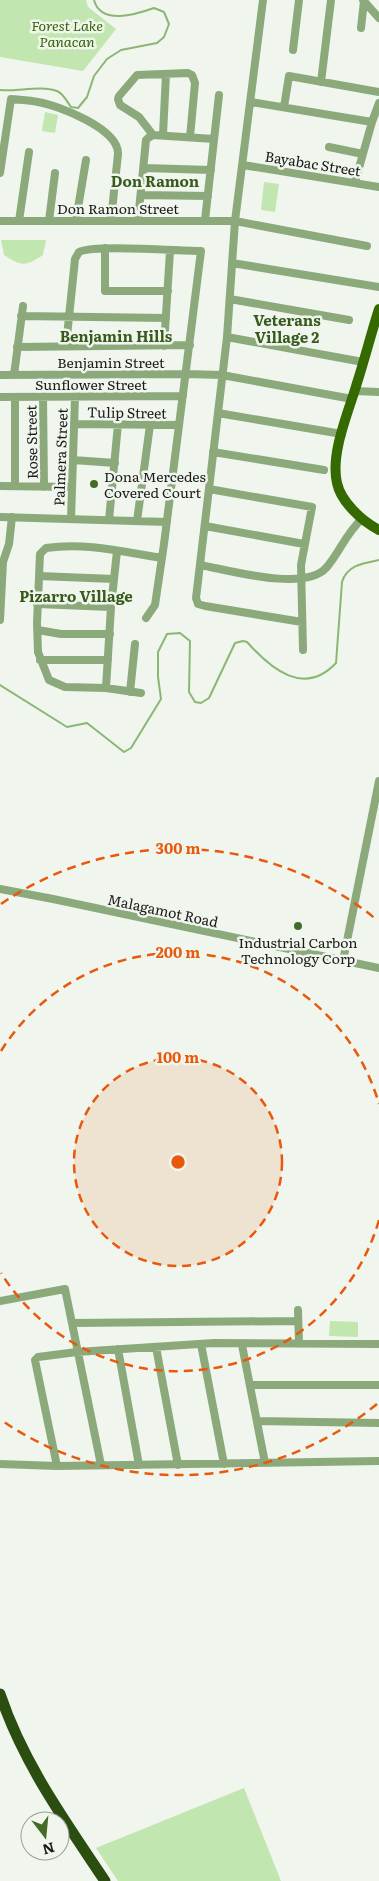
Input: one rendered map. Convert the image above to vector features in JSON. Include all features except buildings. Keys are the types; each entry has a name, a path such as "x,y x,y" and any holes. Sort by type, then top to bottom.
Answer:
{"highway":[{"path":"0,1694 15,1733 41,1784 105,1881"}],"main road":[{"path":"379,309 342,434 336,458 335,473 337,485 347,502 362,519 379,530"}],"street":[{"path":"263,0 235,221 227,337 196,598 200,605 302,622"},
{"path":"293,50 298,0"},
{"path":"321,82 331,0"},
{"path":"363,1 379,18"},
{"path":"361,28 363,1"},
{"path":"154,135 139,117 120,105 118,98 137,75 188,73 194,78 195,83 190,137"},
{"path":"163,135 166,74"},
{"path":"284,107 289,76 379,92"},
{"path":"205,220 219,95"},
{"path":"0,173 11,99 36,101 65,109 97,127 110,136 117,144 118,154 111,220"},
{"path":"251,102 372,122"},
{"path":"356,182 379,103"},
{"path":"138,220 146,140 154,135 214,139"},
{"path":"329,147 363,154"},
{"path":"19,221 29,152"},
{"path":"76,220 86,160"},
{"name":"Bayabac Street","path":"243,165 379,186"},
{"path":"144,168 211,170"},
{"path":"49,221 55,172"},
{"path":"141,194 208,196"},
{"name":"Don Ramon Street","path":"0,221 235,221 367,246"},
{"path":"105,248 105,291 168,291"},
{"path":"66,346 75,260 79,252 88,249 105,248 201,251 162,558 154,605 146,618"},
{"path":"164,346 170,251"},
{"path":"232,263 379,287"},
{"path":"230,299 349,320"},
{"path":"14,375 23,306"},
{"path":"21,316 166,318"},
{"path":"227,337 363,362"},
{"path":"17,347 190,345"},
{"name":"Benjamin Street","path":"0,375 222,375 354,395 379,392"},
{"name":"Sunflower Street","path":"0,397 182,396"},
{"path":"15,397 15,486"},
{"name":"Rose Street","path":"43,397 44,487"},
{"name":"Palmera Street","path":"71,519 75,397"},
{"path":"218,413 342,434"},
{"name":"Tulip Street","path":"74,424 179,426"},
{"path":"109,520 118,424"},
{"path":"138,521 150,425"},
{"path":"213,452 324,470"},
{"path":"73,460 115,463"},
{"path":"0,486 72,487"},
{"path":"209,489 312,507 304,544 300,578 303,650"},
{"path":"0,517 167,522"},
{"path":"0,620 3,554 12,517"},
{"path":"200,565 284,580 300,578 324,570 351,530 362,519"},
{"path":"204,526 304,544"},
{"path":"141,693 106,688 80,689 58,685 49,680 38,652 40,554 46,548 78,546 104,548 162,558"},
{"path":"106,688 117,551"},
{"path":"39,576 114,579"},
{"path":"38,604 111,607"},
{"path":"38,630 69,634 110,634"},
{"path":"130,692 135,644"},
{"path":"40,660 108,660"},
{"path":"344,961 379,781"},
{"name":"Malagamot Road","path":"0,889 379,968"},
{"path":"0,1301 65,1289 101,1465"},
{"path":"298,1310 299,1344"},
{"path":"72,1323 297,1322"},
{"path":"57,1466 36,1360 43,1356 201,1344 379,1344"},
{"path":"201,1344 224,1464"},
{"path":"242,1344 265,1463"},
{"path":"156,1346 178,1464"},
{"path":"118,1349 139,1465"},
{"path":"250,1385 379,1385"},
{"path":"257,1422 379,1423"},
{"path":"0,1464 57,1466 379,1461"}],"green space":[{"name":"Forest Lake Panacan","path":"0,0 86,0 88,7 116,29 83,71 0,57"},
{"path":"45,112 58,115 55,133 42,131"},
{"path":"264,182 279,184 275,212 261,210"},
{"path":"1,240 46,240 43,255 24,264 15,262 4,255"},
{"path":"330,1321 358,1322 358,1337 329,1336"},
{"path":"244,1788 281,1881 118,1881 96,1848"}],"waterway":[{"path":"0,90 51,89 62,94 71,107 78,108 87,97 94,76 107,59 121,50 157,43 164,37 169,24 164,12 154,8 129,15 112,16 98,8 94,0"},
{"path":"0,685 67,727 87,723 124,752 131,748 161,699 158,677 158,652 167,634 180,633 190,641 189,692 195,702 201,703 209,698 235,643 243,641 247,642 277,669 288,675 312,678 324,673 336,663 344,576 352,568 379,560"}],"place":[{"name":"Dona Mercedes Covered Court","path":"94,484"},
{"name":"Industrial Carbon Technology Corp","path":"298,926"}],"district":[{"name":"Don Ramon","path":"155,180"},
{"name":"Veterans Village 2","path":"287,328"},
{"name":"Benjamin Hills","path":"116,335"},
{"name":"Pizarro Village","path":"76,595"}]}
